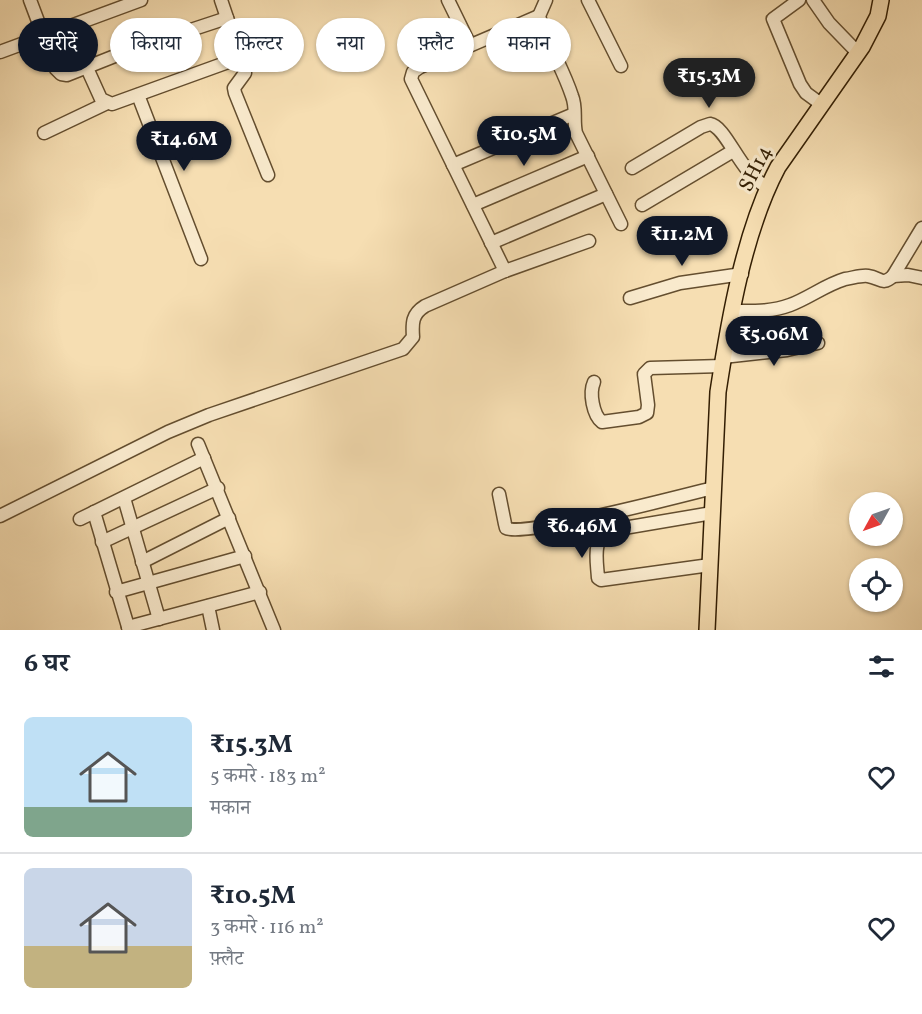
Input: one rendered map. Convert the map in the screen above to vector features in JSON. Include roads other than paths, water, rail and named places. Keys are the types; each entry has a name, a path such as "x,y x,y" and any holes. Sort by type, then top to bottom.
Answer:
{"main road":[{"name":"SH14","path":"707,630 715,434 723,361 742,274 767,187 784,158 858,53 878,16 881,0"}],"street":[{"path":"30,0 37,18"},
{"path":"90,18 141,0"},
{"path":"221,0 227,18"},
{"path":"448,0 457,18"},
{"path":"546,0 539,16 549,46 572,95 576,133 621,224"},
{"path":"588,0 621,66"},
{"path":"799,0 773,19 806,93 821,104"},
{"path":"813,0 829,23 858,53"},
{"path":"474,43 539,16"},
{"path":"98,63 214,22"},
{"path":"0,52 18,45"},
{"path":"44,133 107,103 118,103 214,67"},
{"path":"59,72 67,75 74,72"},
{"path":"90,72 101,99 107,103"},
{"path":"245,72 234,88 268,175"},
{"path":"413,72 411,79 505,271"},
{"path":"138,95 201,259"},
{"path":"453,165 574,114"},
{"path":"632,168 710,124 720,128 750,176 767,187"},
{"path":"642,206 734,151"},
{"path":"473,205 588,156"},
{"path":"491,243 606,194"},
{"path":"733,311 766,311 789,305 826,286 859,276 867,275 881,282 887,281 893,276 922,228"},
{"path":"0,516 168,432 208,415 403,349 413,337 413,318 417,311 505,271 589,241"},
{"path":"630,298 680,283 742,274"},
{"path":"893,276 908,275 922,278"},
{"path":"594,382 591,397 598,419 602,422 639,417 647,413 644,374 650,368 723,361 818,343"},
{"path":"198,444 218,488 274,630"},
{"path":"80,519 204,458"},
{"path":"102,542 218,488"},
{"path":"498,494 506,528 514,531 576,521 713,488"},
{"path":"124,498 159,619"},
{"path":"94,512 128,628 260,592"},
{"path":"710,565 601,580 598,578 596,549 599,540 605,533 612,530 712,513"},
{"path":"142,562 229,518"},
{"path":"116,592 245,556"},
{"path":"208,606 213,630"}]}
